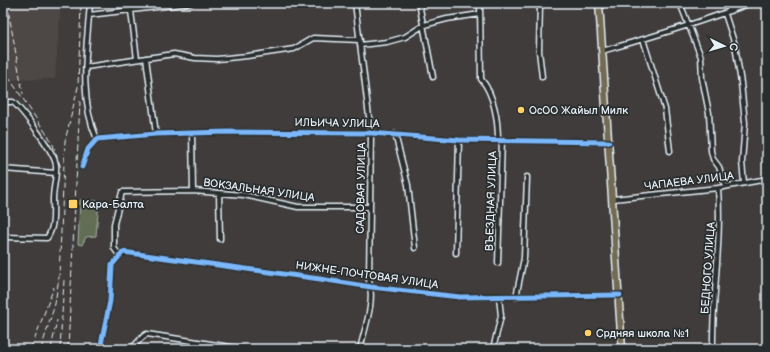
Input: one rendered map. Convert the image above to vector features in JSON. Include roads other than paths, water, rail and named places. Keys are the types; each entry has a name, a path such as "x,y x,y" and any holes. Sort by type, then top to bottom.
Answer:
{"highway":[{"path":"599,3 613,199 617,295 622,349"}],"street":[{"path":"82,166 88,149 97,139 92,127 86,96 86,66 90,3"},
{"path":"89,15 191,3"},
{"name":"САДОВАЯ УЛИЦА","path":"356,3 371,133 369,207 369,280 371,287 369,312 360,349"},
{"path":"419,3 434,77"},
{"name":"ВЪЕЗДНАЯ УЛИЦА","path":"480,3 482,79 489,89 500,140 498,263"},
{"path":"540,3 538,51 542,77"},
{"path":"680,3 701,57 702,78 709,113 713,159 719,166 725,186"},
{"path":"727,3 730,11"},
{"path":"602,51 689,26 725,14 751,3"},
{"path":"131,11 137,59"},
{"path":"360,45 388,42 405,37 424,25 447,19 480,14"},
{"path":"725,14 735,45 741,83 745,123 742,162 744,183"},
{"path":"86,66 174,54 195,58 217,59 294,49 313,38 360,40"},
{"path":"643,39 665,109 670,151"},
{"path":"146,58 156,134"},
{"path":"3,102 13,102 21,109 54,158 56,164 53,196 53,219 50,234 47,238 3,237"},
{"path":"192,133 193,191"},
{"name":"ИЛЬИЧА УЛИЦА","path":"97,139 156,134 192,133 371,133 460,140 609,142"},
{"path":"395,134 408,185 415,248"},
{"path":"456,254 460,140"},
{"path":"3,169 56,173"},
{"path":"516,297 524,258 527,176"},
{"name":"ЧАПАЕВА УЛИЦА","path":"613,199 718,188 767,178"},
{"name":"БЕДНОГО УЛИЦА","path":"713,349 713,322 720,216 718,188"},
{"name":"ВОКЗАЛЬНАЯ УЛИЦА","path":"119,255 114,248 114,224 122,192 193,191 244,195 298,207 369,207"},
{"path":"219,193 220,239"},
{"name":"НИЖНЕ-ПОЧТОВАЯ УЛИЦА","path":"119,255 123,252 371,287 460,297 617,295"},
{"path":"117,349 100,347 110,301 112,265 119,255"},
{"path":"493,349 501,316 499,297"},
{"path":"129,349 135,347 140,337 147,334 243,349"}],"railway":[{"path":"7,3 23,94"},
{"path":"41,349 55,304 59,277 65,141 78,87 81,3"},
{"path":"3,69 52,142 61,168"},
{"path":"68,349 80,101"},
{"path":"60,349 64,280"},
{"path":"31,349 54,287"},
{"path":"51,349 57,320"}],"place":[{"name":"ОсОО Жайыл Милк","path":"521,110"},
{"name":"Кара-Балта","path":"73,204"},
{"name":"Срдняя школа №1","path":"588,333"}]}
